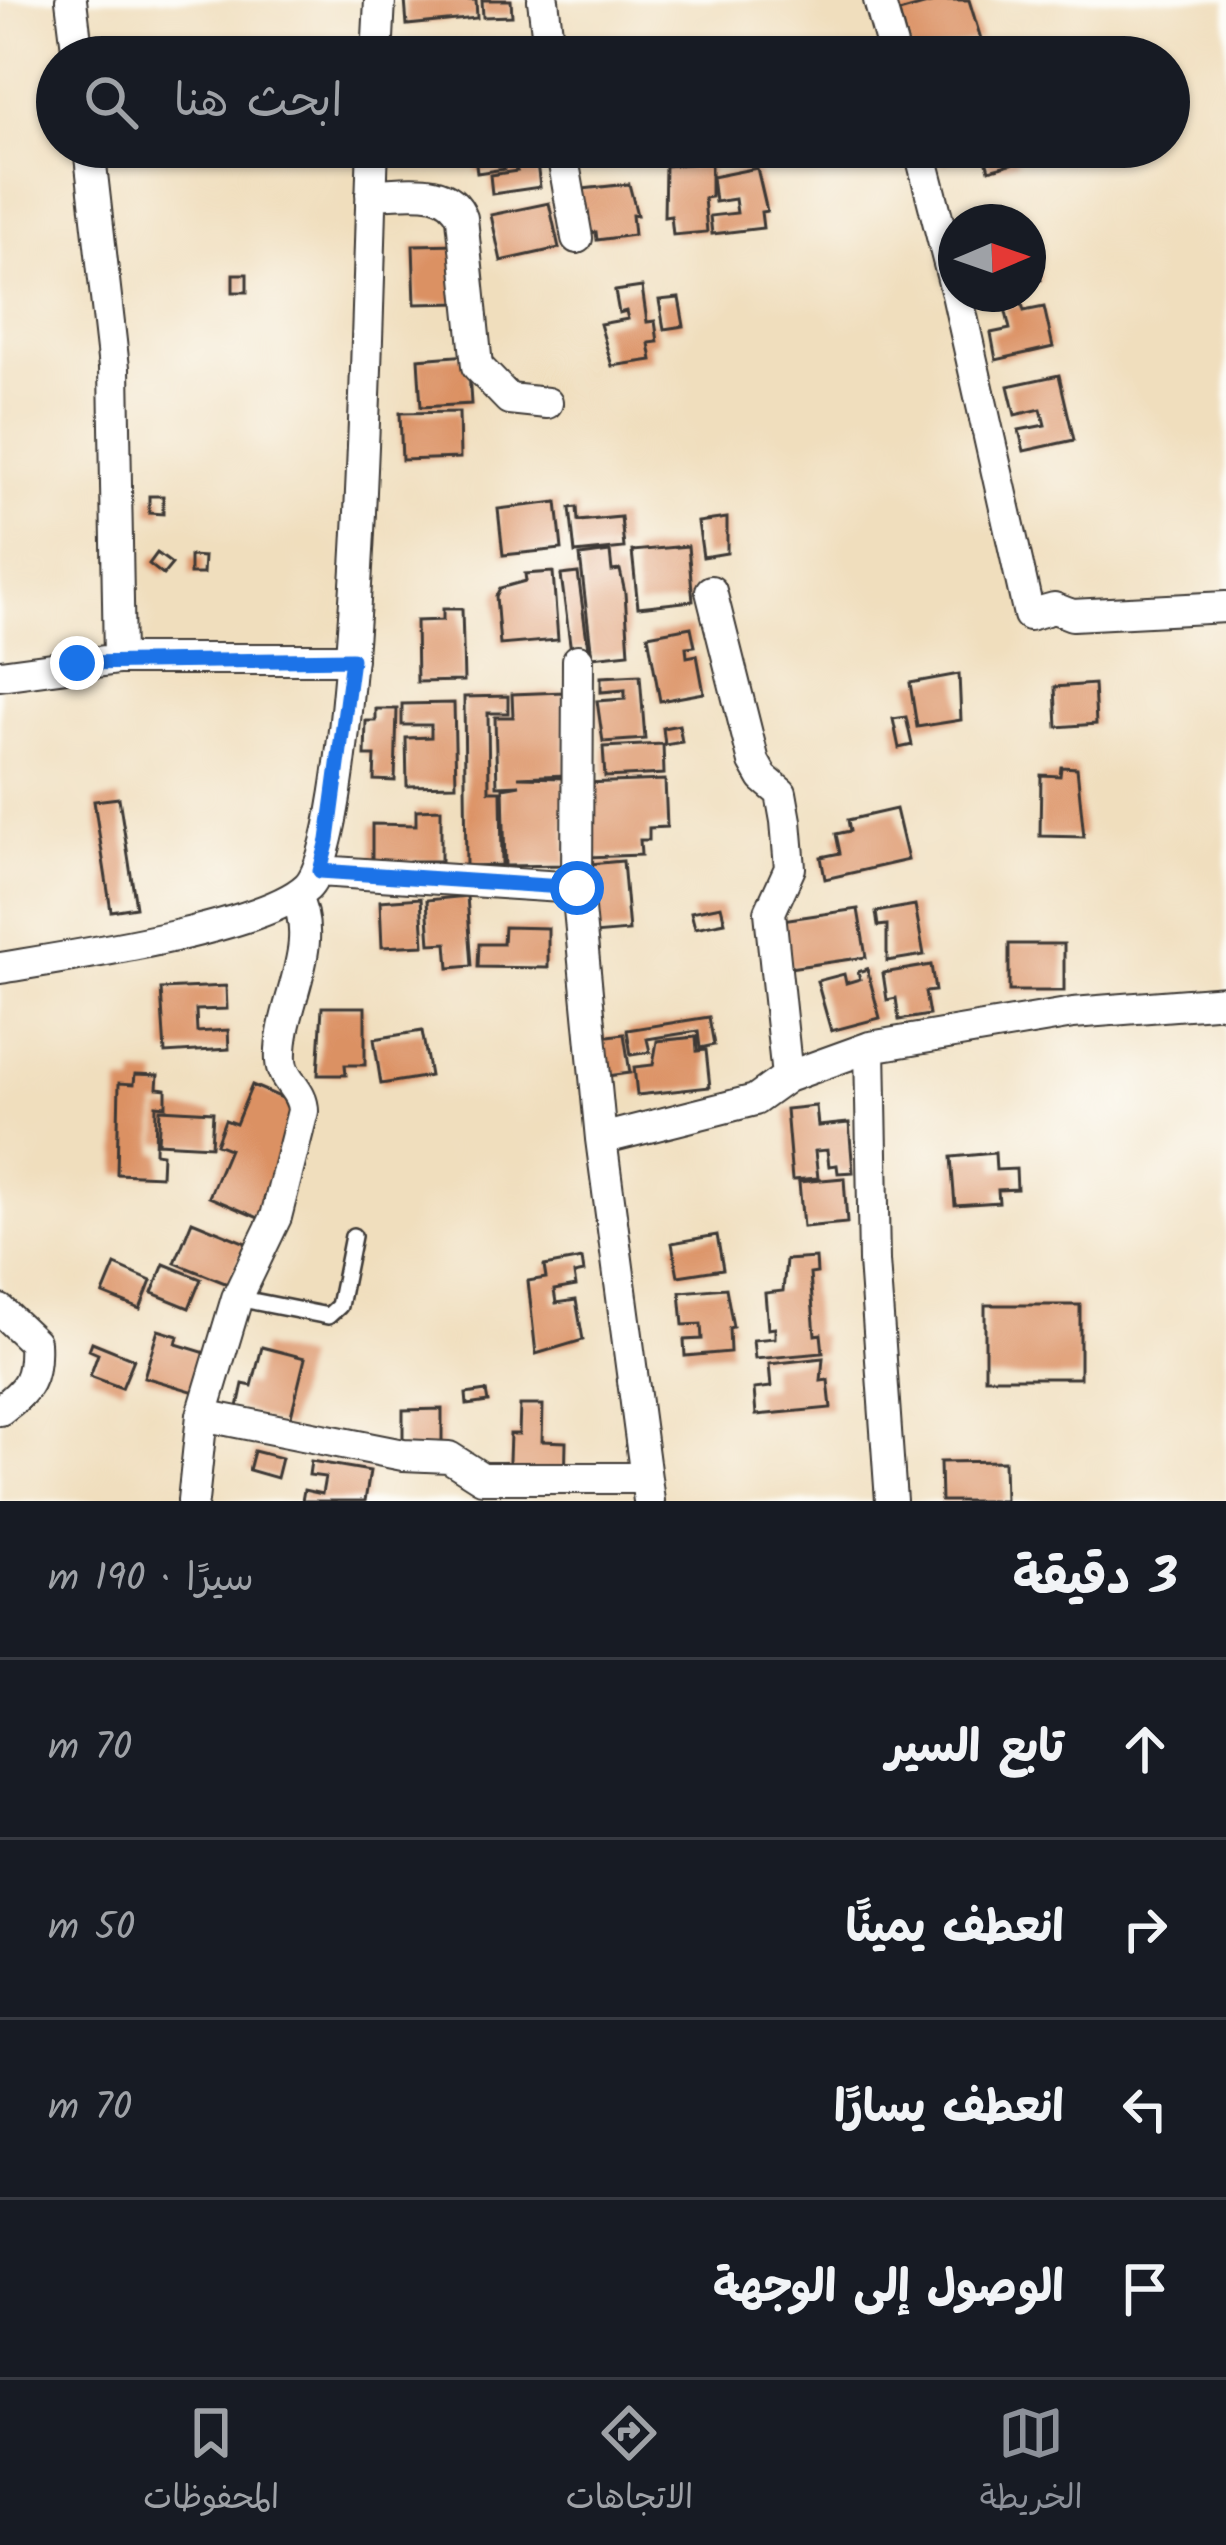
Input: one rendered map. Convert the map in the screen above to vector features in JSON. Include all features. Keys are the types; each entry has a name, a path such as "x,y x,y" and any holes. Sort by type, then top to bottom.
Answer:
{"street":[{"path":"71,0 75,36"},
{"path":"378,36 380,0"},
{"path":"543,0 547,36"},
{"path":"879,0 889,36"},
{"path":"91,168 114,368 119,659"},
{"path":"0,968 184,933 295,896 320,871 352,659 372,168"},
{"path":"565,168 577,238"},
{"path":"924,168 938,221"},
{"path":"371,194 436,193 453,201 462,218 477,366 509,399 547,403"},
{"path":"961,312 1029,615 1054,608 1072,615 1226,607"},
{"path":"711,591 754,762 781,794 786,821 790,868 770,913 787,1077"},
{"path":"0,675 119,659 352,659"},
{"path":"202,1414 386,1452 449,1457 482,1478 647,1489 601,1138 577,888 578,660"},
{"path":"320,871 577,888"},
{"path":"193,1501 202,1414 237,1298 276,1217 303,1111 303,1101 281,1061 305,924 295,896"},
{"path":"601,1138 755,1100 787,1077 870,1047 1073,1013 1226,1001"},
{"path":"870,1047 874,1261 891,1501"},
{"path":"0,1310 34,1342 35,1375 7,1400"}],"lane":[{"path":"237,1298 328,1316 339,1306 353,1236"}],"building":[{"path":"405,0 476,0 477,18 407,25"},
{"path":"482,0 511,0 512,16 483,17"},
{"path":"941,0 969,0 980,36 905,36 899,12"},
{"path":"538,168 540,187 492,194 490,175"},
{"path":"665,168 711,168 711,197 704,198 707,232 673,235 671,216 664,217"},
{"path":"757,168 767,211 761,212 763,228 712,234 710,216 737,213 735,199 715,202 712,177"},
{"path":"629,184 637,215 632,215 634,235 597,240 596,232 589,233 573,190"},
{"path":"549,203 559,248 501,261 491,215"},
{"path":"459,244 461,303 415,304 413,245"},
{"path":"233,274 247,274 247,292 233,292"},
{"path":"642,287 647,322 655,321 658,342 649,343 652,360 612,366 600,324 628,319 626,311 619,313 615,291"},
{"path":"679,298 684,326 664,329 659,300"},
{"path":"1006,312 1045,312 1053,347 996,360 991,333 1010,329"},
{"path":"468,355 471,404 421,407 418,359"},
{"path":"1059,375 1074,440 1024,451 1019,430 1045,425 1041,409 1015,415 1008,386"},
{"path":"459,412 460,458 402,460 400,413"},
{"path":"149,496 163,496 163,514 149,513"},
{"path":"557,502 562,549 503,555 498,509"},
{"path":"577,507 578,521 621,517 624,548 575,553 570,508"},
{"path":"727,518 727,553 703,557 698,522"},
{"path":"688,546 693,601 638,607 632,551"},
{"path":"610,552 612,571 620,570 625,593 629,653 592,657 580,556"},
{"path":"157,553 172,564 163,575 149,564"},
{"path":"190,556 204,557 203,574 190,574"},
{"path":"553,572 558,640 500,645 496,596 500,588 526,581 525,574"},
{"path":"578,573 588,648 571,651 561,575"},
{"path":"443,609 462,609 464,681 417,682 416,621 443,620"},
{"path":"691,627 695,646 686,647 687,657 697,655 704,693 660,701 648,635"},
{"path":"959,674 961,720 917,727 910,683"},
{"path":"640,675 645,739 603,742 597,701 625,699 625,690 601,692 601,677"},
{"path":"1094,684 1096,724 1057,727 1055,687"},
{"path":"564,692 566,775 518,777 565,778 567,865 505,866 503,788 520,785 497,786 495,717 513,717 512,694"},
{"path":"508,696 508,713 488,713 489,791 501,791 502,865 466,866 464,697"},
{"path":"454,703 456,785 407,786 406,738 431,737 431,725 402,725 402,704"},
{"path":"376,709 397,709 395,781 374,780 375,756 365,756 366,721 376,721"},
{"path":"906,717 912,745 899,748 893,719"},
{"path":"679,725 682,742 665,745 663,728"},
{"path":"663,744 664,774 605,777 603,747"},
{"path":"1061,767 1077,768 1084,837 1040,836 1041,775 1060,776"},
{"path":"665,780 667,827 649,828 649,840 640,840 641,855 587,857 584,783"},
{"path":"119,798 136,907 111,911 94,801"},
{"path":"441,809 441,861 410,861 410,871 372,864 372,824 416,825 416,810"},
{"path":"896,809 908,860 825,879 821,857 840,853 836,834 850,831 848,820"},
{"path":"623,861 629,931 594,934 589,864"},
{"path":"467,896 472,966 449,968 447,943 430,944 427,900"},
{"path":"421,898 424,945 382,947 380,901"},
{"path":"915,905 924,955 887,961 887,925 878,926 876,912"},
{"path":"721,906 725,922 695,928 691,912"},
{"path":"858,909 866,957 789,968 782,920"},
{"path":"504,927 548,928 548,968 478,967 479,944 503,944"},
{"path":"1009,944 1064,944 1064,991 1009,991"},
{"path":"931,965 935,991 925,992 929,1015 899,1020 896,998 887,1000 883,973"},
{"path":"867,969 880,1018 831,1031 817,981 844,974 846,983 860,979 858,972"},
{"path":"226,986 227,1009 196,1010 197,1032 228,1030 229,1049 165,1053 161,989"},
{"path":"322,1007 365,1007 365,1065 345,1065 346,1075 318,1075"},
{"path":"709,1017 714,1045 700,1048 698,1031 647,1039 650,1052 631,1055 627,1030"},
{"path":"422,1031 430,1076 381,1084 374,1039"},
{"path":"624,1034 630,1073 607,1076 601,1037"},
{"path":"696,1037 697,1051 706,1050 710,1087 637,1095 634,1067 653,1065 657,1041"},
{"path":"135,1074 158,1075 157,1088 166,1089 166,1106 156,1105 155,1153 162,1154 161,1176 117,1174 119,1083 134,1084"},
{"path":"252,1085 299,1105 264,1199 276,1204 268,1222 209,1197 229,1149 216,1144 225,1120 236,1124"},
{"path":"816,1106 818,1126 849,1123 853,1172 838,1173 837,1165 829,1166 827,1150 815,1151 818,1178 792,1180 786,1109"},
{"path":"160,1109 213,1112 211,1146 158,1143"},
{"path":"995,1153 996,1170 1016,1169 1017,1189 998,1190 999,1202 955,1205 951,1157"},
{"path":"844,1178 847,1223 803,1227 799,1182"},
{"path":"192,1221 246,1243 230,1285 175,1263"},
{"path":"717,1235 723,1269 678,1276 672,1243"},
{"path":"816,1258 817,1273 810,1274 815,1335 821,1334 823,1353 755,1359 753,1340 775,1338 775,1328 768,1329 765,1293 783,1291 786,1260"},
{"path":"582,1259 584,1272 574,1274 576,1286 554,1290 556,1303 576,1300 583,1340 536,1354 528,1281 546,1278 544,1266"},
{"path":"164,1264 201,1279 189,1308 152,1293"},
{"path":"115,1265 151,1281 140,1309 103,1294"},
{"path":"726,1288 733,1327 729,1328 730,1352 685,1356 684,1340 702,1339 701,1324 683,1325 680,1292"},
{"path":"985,1305 1080,1305 1080,1378 985,1378"},
{"path":"158,1330 178,1336 176,1344 209,1354 198,1393 144,1377"},
{"path":"92,1342 134,1359 122,1388 90,1376 98,1354 89,1350"},
{"path":"262,1347 305,1358 288,1428 238,1407 243,1384 252,1386"},
{"path":"823,1358 821,1381 828,1380 831,1408 756,1415 754,1389 771,1387 769,1364"},
{"path":"486,1391 488,1402 467,1405 466,1394"},
{"path":"520,1405 543,1405 542,1441 566,1442 565,1489 508,1487 510,1434 519,1434"},
{"path":"442,1409 442,1451 403,1451 403,1410"},
{"path":"254,1451 282,1458 277,1478 249,1470"},
{"path":"311,1461 370,1471 365,1501 302,1501 304,1490 322,1494 325,1477 309,1475"},
{"path":"1004,1461 1005,1501 941,1501 940,1462"}],"route":[{"path":"77,663 352,659 326,856 320,871 577,888"}]}
